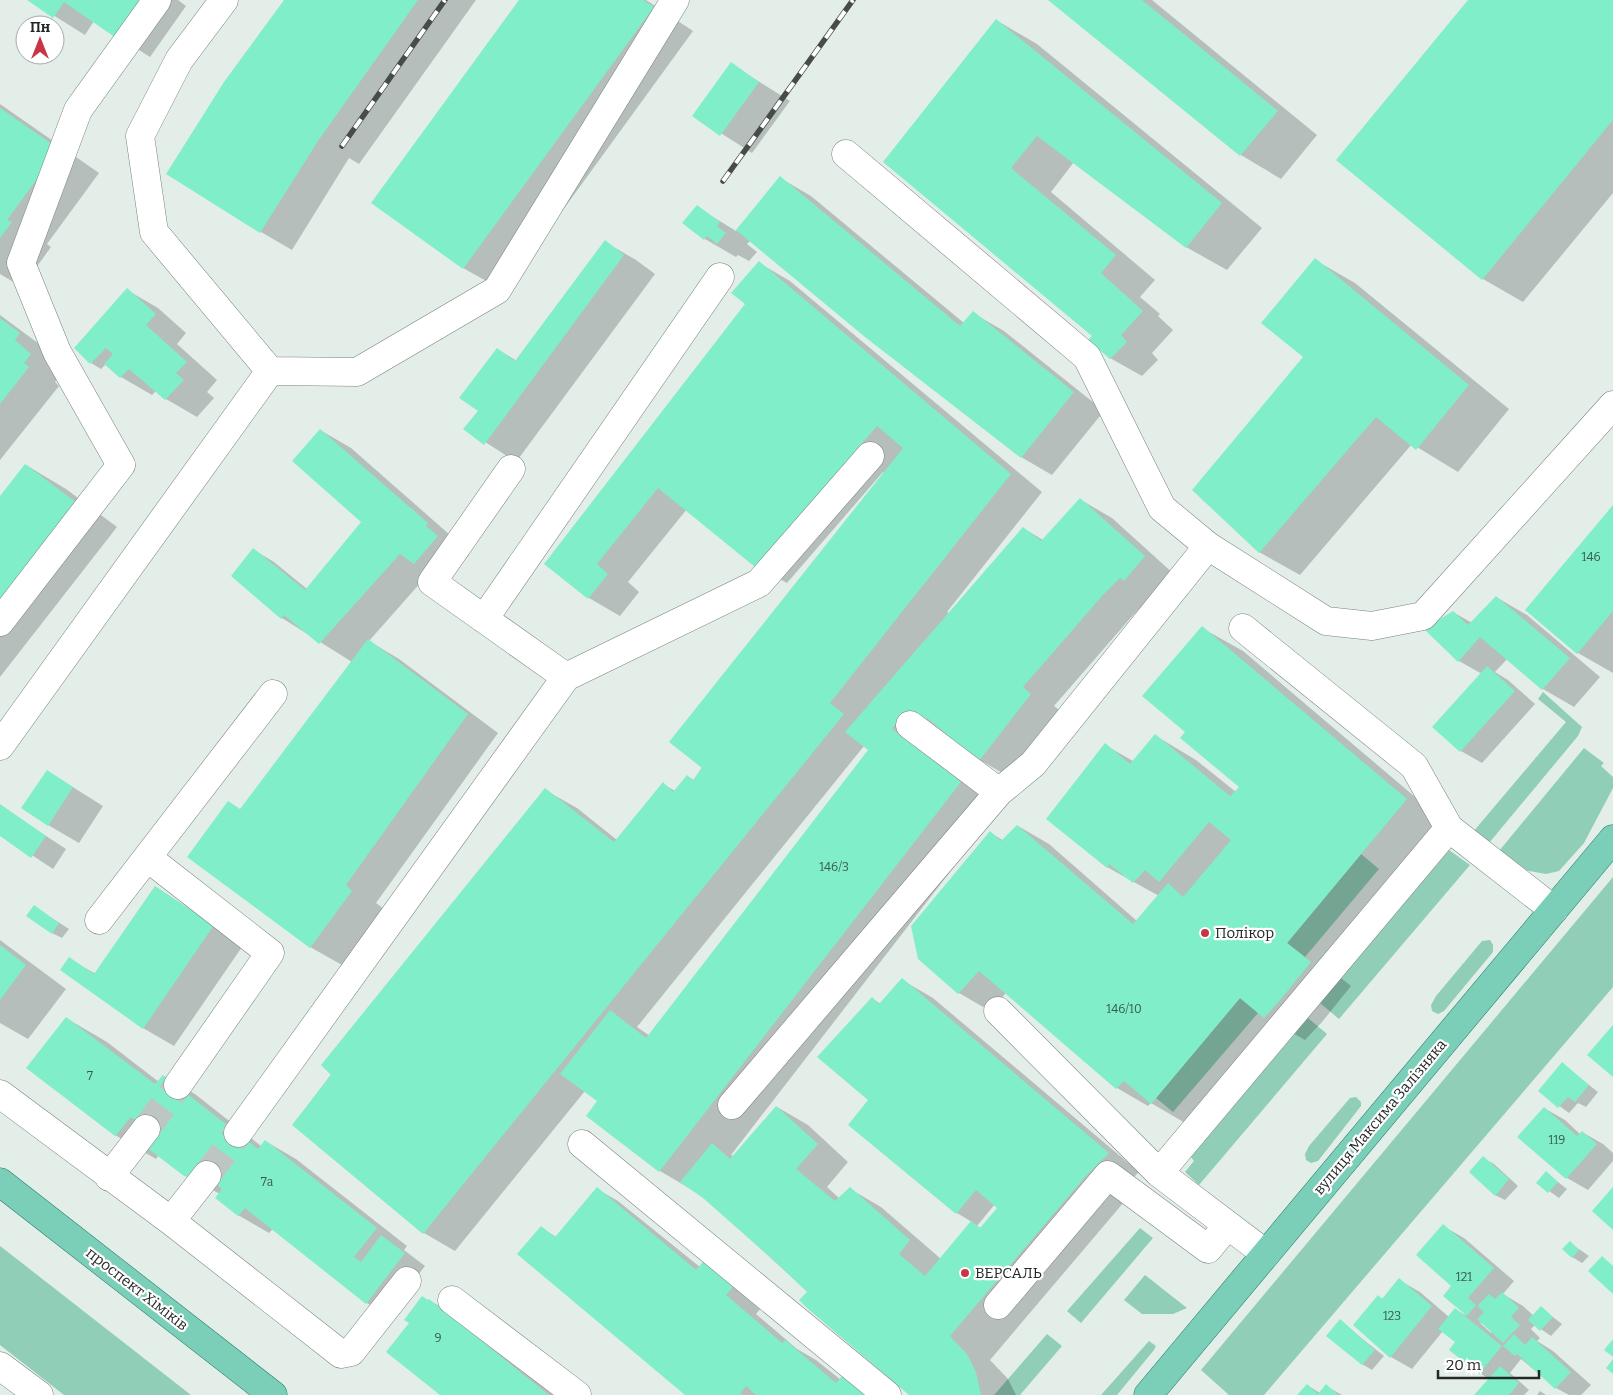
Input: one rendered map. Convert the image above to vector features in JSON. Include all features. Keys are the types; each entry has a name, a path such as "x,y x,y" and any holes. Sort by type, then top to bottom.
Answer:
{"main road":[{"name":"вулиця Максима Залізняка","path":"1148,1395 1613,839"},
{"name":"проспект Хіміків","path":"0,1182 273,1395"}],"street":[{"path":"0,622 121,465 56,352 21,263 78,110 157,0"},
{"path":"224,0 179,60 140,136 154,232 270,371 357,372 496,290 675,0"},
{"path":"846,154 1087,357 1162,508 1208,546 1326,621 1372,626 1423,616 1613,405"},
{"path":"484,619 720,277"},
{"path":"0,746 270,371"},
{"path":"238,1133 566,677 759,583 870,456"},
{"path":"511,469 432,582 566,677"},
{"path":"732,1105 999,792 1033,764 1208,546"},
{"path":"1243,628 1414,766 1448,828 1554,910"},
{"path":"99,920 273,694"},
{"path":"910,726 999,792"},
{"path":"1159,1173 1448,828"},
{"path":"148,858 270,953 178,1085"},
{"path":"998,1011 1159,1173 1266,1254"},
{"path":"0,1094 109,1177 171,1221 341,1354 351,1352 407,1281"},
{"path":"109,1177 146,1129"},
{"path":"582,1144 887,1395"},
{"path":"171,1221 207,1176"},
{"path":"998,1305 1108,1176 1208,1249 1227,1226"},
{"path":"452,1300 577,1395"},
{"path":"0,1366 39,1395"}],"green space":[{"path":"1543,692 1582,727 1578,736 1489,843 1473,832 1566,722 1538,699"},
{"path":"1584,748 1604,763 1601,766 1613,777 1613,788 1584,843 1559,871 1546,874 1524,870 1499,851"},
{"path":"1449,850 1470,865 1339,1019 1320,1003"},
{"path":"1361,854 1379,869 1305,957 1287,943"},
{"path":"1613,877 1613,987 1264,1395 1229,1395 1201,1370"},
{"path":"1490,940 1493,945 1493,952 1444,1011 1438,1014 1432,1011 1431,1005 1436,996 1482,941"},
{"path":"1240,998 1258,1013 1173,1112 1156,1098"},
{"path":"1308,1018 1327,1034 1199,1185 1185,1172 1194,1161 1191,1157"},
{"path":"1356,1097 1361,1102 1361,1106 1318,1161 1311,1163 1306,1160 1305,1154 1309,1146 1350,1098"},
{"path":"1140,1228 1153,1238 1081,1323 1067,1311"},
{"path":"0,1246 191,1395 64,1395 0,1345"},
{"path":"1145,1275 1187,1308 1173,1314 1142,1314 1124,1300"},
{"path":"1047,1334 1062,1346 1020,1395 994,1395"},
{"path":"1149,1341 1156,1346 1154,1350 1117,1395 1101,1395"}],"building":[{"path":"27,0 147,0 119,40 64,2 55,15 49,15"},
{"path":"284,0 418,0 318,141 260,233 166,174 224,82"},
{"path":"519,0 643,0 654,7 463,269 371,203"},
{"path":"1048,0 1142,0 1278,111 1240,156"},
{"path":"1468,0 1613,0 1613,120 1482,280 1336,160"},
{"path":"996,19 1222,203 1186,248 1037,136 1011,168 1116,255 1101,273 1143,311 1121,335 1127,342 1110,359 1088,340 1092,336 883,162"},
{"path":"731,62 759,82 720,136 692,116"},
{"path":"0,108 59,149 7,220 12,222 0,238"},
{"path":"780,176 960,326 973,311 1074,392 1021,458 865,337 736,230"},
{"path":"697,205 720,222 717,226 726,233 717,244 707,236 704,240 682,223"},
{"path":"605,240 624,255 484,445 463,429 478,411 459,398 497,348 515,361"},
{"path":"1315,258 1469,385 1416,450 1376,417 1259,553 1192,490 1303,357 1261,323"},
{"path":"759,261 1011,474 830,703 844,714 423,1234 292,1125 331,1075 321,1065 545,788 614,842 663,782 673,792 687,775 693,780 702,768 669,742 903,448 877,426 755,567 658,488 597,564 608,574 588,599 544,564 745,304 731,293"},
{"path":"127,288 156,314 146,325 187,362 176,373 184,380 165,400 129,369 120,378 104,364 113,354 106,348 90,364 74,348"},
{"path":"0,318 20,333 15,340 31,354 24,363 29,367 0,404"},
{"path":"320,429 428,523 426,526 438,536 414,564 400,554 319,644 284,615 281,619 231,576 253,548 305,590 361,522 292,461"},
{"path":"25,464 77,503 0,602 0,496"},
{"path":"1080,498 1145,556 1124,581 1120,578 1102,596 1023,687 1031,694 979,761 927,718 921,724 907,710 892,729 961,782 659,1172 586,1116 597,1101 560,1074 610,1010 646,1038 868,750 845,732 1023,527 1041,541"},
{"path":"1613,505 1613,611 1577,654 1525,610"},
{"path":"1496,596 1570,658 1542,690 1480,637 1458,662 1424,629 1453,611 1468,625"},
{"path":"1202,626 1407,799 1287,943 1311,962 1281,999 1264,1018 1240,998 1151,1104 1124,1081 1116,1089 979,971 958,994 918,959 911,926 990,831 1001,841 1017,825 1133,924 1168,883 1183,897 1231,840 1209,822 1159,882 1145,870 1133,883 1109,864 1107,868 1046,819 1105,743 1130,764 1155,734 1230,796 1239,787 1180,738 1185,732 1142,696"},
{"path":"368,639 468,714 346,885 352,891 310,948 187,857 228,801 240,809"},
{"path":"1487,666 1515,691 1460,752 1432,727"},
{"path":"47,770 73,787 48,826 21,808"},
{"path":"0,804 46,836 31,858 0,836"},
{"path":"155,886 214,925 143,1029 60,970 69,957 94,974"},
{"path":"34,905 59,923 52,934 26,916"},
{"path":"0,945 26,965 0,1000"},
{"path":"902,978 1109,1153 1084,1178 950,1336 967,1354 976,1372 981,1395 909,1395 799,1300 807,1292 780,1266 703,1198 680,1182 712,1143 730,1159 776,1106 818,1144 796,1169 835,1201 850,1187 910,1240 899,1254 925,1276 971,1221 980,1228 997,1208 976,1190 956,1214 848,1125 868,1100 817,1057 872,997 879,1004"},
{"path":"66,1017 155,1084 163,1075 258,1149 265,1140 377,1228 354,1257 361,1262 381,1235 405,1253 366,1304 245,1208 238,1216 215,1198 222,1189 207,1175 194,1178 184,1176 146,1147 155,1136 131,1117 115,1136 26,1068"},
{"path":"1613,1025 1613,1077 1587,1055"},
{"path":"1562,1062 1589,1085 1575,1102 1568,1097 1558,1108 1538,1091"},
{"path":"1544,1107 1577,1136 1582,1131 1597,1144 1566,1179 1517,1137"},
{"path":"1483,1156 1509,1179 1495,1196 1469,1172"},
{"path":"1546,1171 1558,1182 1548,1193 1536,1183"},
{"path":"597,1187 696,1270 707,1257 737,1282 726,1295 782,1343 785,1340 836,1383 843,1375 867,1395 756,1395 746,1386 740,1393 743,1395 685,1395 517,1254 541,1226 555,1237"},
{"path":"1613,1187 1613,1230 1592,1211"},
{"path":"1443,1224 1494,1268 1468,1298 1476,1305 1467,1316 1443,1296 1451,1286 1416,1255"},
{"path":"1570,1241 1579,1250 1572,1258 1562,1249"},
{"path":"1602,1256 1613,1266 1613,1294 1588,1271"},
{"path":"1399,1278 1432,1306 1390,1358 1353,1325 1378,1295 1382,1299"},
{"path":"1502,1292 1519,1308 1511,1317 1520,1325 1503,1343 1477,1319 1484,1312 1477,1306 1489,1294 1495,1299"},
{"path":"422,1296 429,1299 549,1395 440,1395 386,1352 409,1323 404,1320"},
{"path":"1541,1306 1553,1317 1540,1331 1528,1320"},
{"path":"1455,1308 1502,1346 1479,1374 1449,1350 1455,1342 1438,1329"},
{"path":"1340,1319 1375,1350 1362,1365 1326,1336"},
{"path":"1514,1334 1525,1345 1532,1337 1571,1372 1555,1389 1517,1354 1515,1356 1503,1346"},
{"path":"1613,1339 1613,1357 1604,1350"},
{"path":"1613,1359 1613,1374 1606,1368"},
{"path":"1500,1366 1519,1383 1509,1395 1474,1395"},
{"path":"1307,1384 1318,1394 1326,1384 1338,1395 1297,1395"}],"tunnel":[{"path":"146,1129 178,1085"},
{"path":"207,1175 238,1133"}],"railway":[{"path":"342,146 445,0"},
{"path":"723,181 853,0"}],"place":[{"name":"Полікор","path":"1205,933"},
{"name":"ВЕРСАЛЬ","path":"965,1273"}]}
